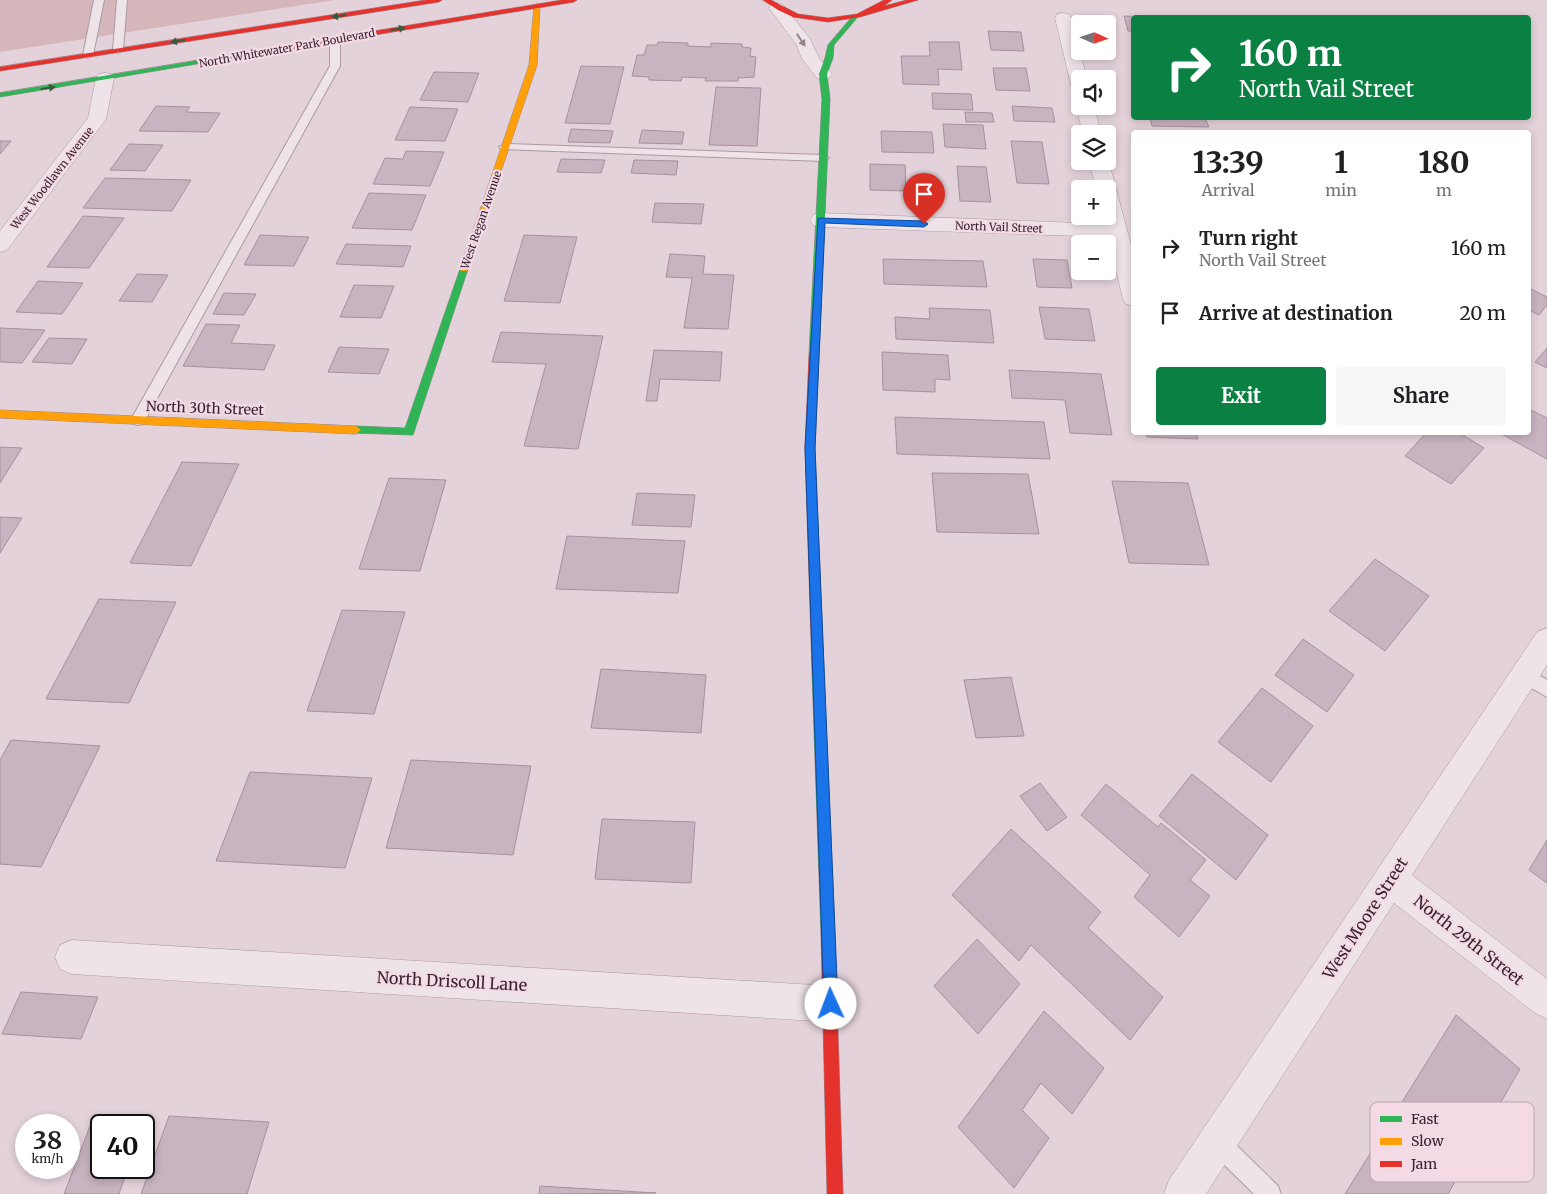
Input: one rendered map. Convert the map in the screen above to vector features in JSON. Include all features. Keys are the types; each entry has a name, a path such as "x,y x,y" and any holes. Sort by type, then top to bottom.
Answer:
{"street":[{"name":"North Whitewater Park Boulevard","path":"0,69 439,0"},
{"name":"North Whitewater Park Boulevard","path":"0,95 574,0"},
{"path":"876,10 889,0"},
{"path":"771,4 793,15 813,19 834,20 854,18 915,0"},
{"path":"771,4 804,43 810,59 823,74"},
{"name":"West Regan Avenue","path":"409,432 533,66 538,6"},
{"path":"835,1194 831,1004 810,448 826,98 823,74 829,58 830,45 854,18"},
{"path":"1063,18 1076,70"},
{"name":"West Woodlawn Avenue","path":"0,245 97,119 105,78"},
{"name":"North Vail Street","path":"820,220 1117,231"},
{"path":"1116,225 1131,287"},
{"name":"North 30th Street","path":"0,414 409,432"},
{"name":"West Moore Street","path":"1183,1194 1390,879 1536,682 1547,641"},
{"name":"North 29th Street","path":"1390,879 1547,1001"},
{"name":"North Driscoll Lane","path":"72,957 831,1004"}],"lane":[{"path":"99,0 108,15 118,50"},
{"path":"88,55 108,15 122,0"},
{"path":"138,420 335,66 335,40"},
{"path":"506,147 823,158"},
{"path":"1217,1142 1270,1194"}],"shaded area":[{"path":"0,0 335,0 0,52"}],"building":[{"path":"1124,16 1131,16 1131,31 1128,31"},
{"path":"988,31 1021,32 1024,51 991,50"},
{"path":"658,42 688,43 688,46 711,47 711,43 742,44 742,47 751,48 750,56 756,57 754,77 738,78 738,81 705,81 706,78 682,77 681,81 649,80 649,77 632,76 637,55 644,55 647,45 657,45"},
{"path":"929,42 959,42 962,70 938,69 939,85 903,84 901,56 930,56"},
{"path":"581,66 624,67 610,124 565,123"},
{"path":"993,68 1026,68 1030,91 996,90"},
{"path":"434,72 479,73 468,102 420,100"},
{"path":"716,87 761,88 757,146 709,145"},
{"path":"932,93 971,94 973,110 933,109"},
{"path":"156,106 190,107 186,112 220,113 208,132 139,131"},
{"path":"1012,106 1052,108 1055,122 1014,121"},
{"path":"410,107 458,109 445,141 395,140"},
{"path":"965,112 992,113 994,122 966,122"},
{"path":"1150,120 1206,120 1209,127 1152,126"},
{"path":"943,124 983,125 986,149 945,147"},
{"path":"571,129 613,131 610,143 568,142"},
{"path":"642,130 684,132 682,144 639,143"},
{"path":"881,131 932,132 934,153 882,152"},
{"path":"0,141 11,141 0,154"},
{"path":"1011,141 1042,142 1049,184 1017,183"},
{"path":"129,144 163,145 145,171 110,170"},
{"path":"406,151 444,152 430,186 373,184 385,158 403,159"},
{"path":"561,159 605,160 601,173 557,172"},
{"path":"634,160 678,161 676,175 631,173"},
{"path":"870,164 905,165 906,191 870,190"},
{"path":"957,166 986,167 991,202 960,201"},
{"path":"105,178 191,180 172,211 83,208"},
{"path":"369,193 426,195 412,230 352,228"},
{"path":"655,203 704,204 701,224 652,222"},
{"path":"83,216 124,218 89,268 47,267"},
{"path":"260,235 309,237 294,266 244,265"},
{"path":"524,235 577,237 560,303 504,301"},
{"path":"346,244 411,246 403,267 336,264"},
{"path":"670,254 705,256 703,274 734,275 728,329 684,328 692,278 666,277"},
{"path":"883,259 983,261 987,287 884,284"},
{"path":"1033,259 1067,260 1072,288 1037,287"},
{"path":"137,274 168,275 152,302 119,301"},
{"path":"38,281 83,283 62,314 16,312"},
{"path":"354,285 394,286 381,318 340,317"},
{"path":"1531,289 1547,297 1547,305 1539,315 1531,311"},
{"path":"224,293 256,294 244,315 213,314"},
{"path":"1039,307 1089,309 1095,341 1045,339"},
{"path":"929,308 990,310 994,343 896,339 895,317 930,319"},
{"path":"206,324 240,325 231,343 275,345 264,370 183,366"},
{"path":"0,328 45,330 22,363 0,362"},
{"path":"501,332 603,336 578,449 524,446 546,364 492,362"},
{"path":"49,338 87,339 72,364 32,362"},
{"path":"339,347 389,349 379,374 328,372"},
{"path":"1547,348 1547,368 1535,362"},
{"path":"654,350 722,352 720,381 660,379 657,401 646,401"},
{"path":"882,352 948,355 950,380 935,379 935,392 883,390"},
{"path":"1009,370 1101,374 1112,435 1070,433 1065,400 1012,398"},
{"path":"1531,410 1547,418 1547,459 1503,435 1531,435"},
{"path":"895,417 1044,422 1050,459 897,454"},
{"path":"1147,435 1197,435 1198,439 1147,437"},
{"path":"1424,435 1463,435 1484,448 1451,484 1405,456"},
{"path":"0,447 22,448 0,483"},
{"path":"182,462 239,464 191,566 130,563"},
{"path":"932,473 1028,474 1039,534 937,532"},
{"path":"389,478 446,480 420,571 359,569"},
{"path":"1112,481 1188,483 1209,565 1129,563"},
{"path":"637,493 695,495 691,527 632,525"},
{"path":"0,517 22,518 0,553"},
{"path":"567,536 685,541 678,593 556,589"},
{"path":"1375,559 1429,596 1385,651 1329,611"},
{"path":"99,599 176,602 129,703 46,699"},
{"path":"342,610 405,612 374,714 307,711"},
{"path":"1303,639 1354,675 1327,712 1275,675"},
{"path":"601,669 706,675 701,733 591,728"},
{"path":"1011,677 1024,736 976,738 964,680"},
{"path":"1262,688 1313,726 1271,782 1218,742"},
{"path":"11,740 100,746 41,867 0,864 0,760"},
{"path":"411,760 531,766 513,855 386,848"},
{"path":"250,772 372,778 345,868 216,861"},
{"path":"1192,774 1268,835 1236,880 1159,816"},
{"path":"1040,783 1067,817 1047,831 1020,796"},
{"path":"1106,784 1158,827 1161,823 1206,860 1190,880 1210,896 1179,937 1134,897 1150,875 1081,815"},
{"path":"602,819 695,822 691,883 595,879"},
{"path":"1011,829 1101,912 1088,928 1163,997 1130,1040 1031,945 1019,961 952,895"},
{"path":"1547,840 1547,883 1529,870"},
{"path":"977,939 1020,984 978,1034 934,986"},
{"path":"21,992 98,997 81,1039 2,1034"},
{"path":"1044,1011 1104,1068 1072,1114 1041,1083 1022,1110 1049,1138 1014,1188 958,1127"},
{"path":"1456,1015 1520,1069 1501,1102 1402,1102"},
{"path":"169,1116 269,1122 247,1194 141,1194 146,1179 155,1179 155,1155"},
{"path":"90,1126 90,1179 124,1179 119,1194 64,1194 70,1179 80,1179 80,1152"},
{"path":"1370,1154 1370,1182 1455,1182 1448,1194 1345,1194"},
{"path":"540,1186 656,1193 539,1194"}],"traffic: fast":[{"path":"814,354 826,99 823,74 829,58 831,45 854,18"},
{"path":"0,95 278,49"},
{"path":"356,430 409,432 464,269"},
{"path":"818,672 828,935"}],"traffic: slow":[{"path":"464,269 533,65 537,6"},
{"path":"0,414 356,430"}],"traffic: jam":[{"path":"0,69 439,0"},
{"path":"278,49 574,0"},
{"path":"766,0 780,9 795,15 811,19 828,20 860,15 875,9 889,0"},
{"path":"877,10 915,0"},
{"path":"814,354 810,448 818,672"},
{"path":"828,935 835,1194"}],"route":[{"path":"831,1004 810,448 820,220 924,224"}]}
